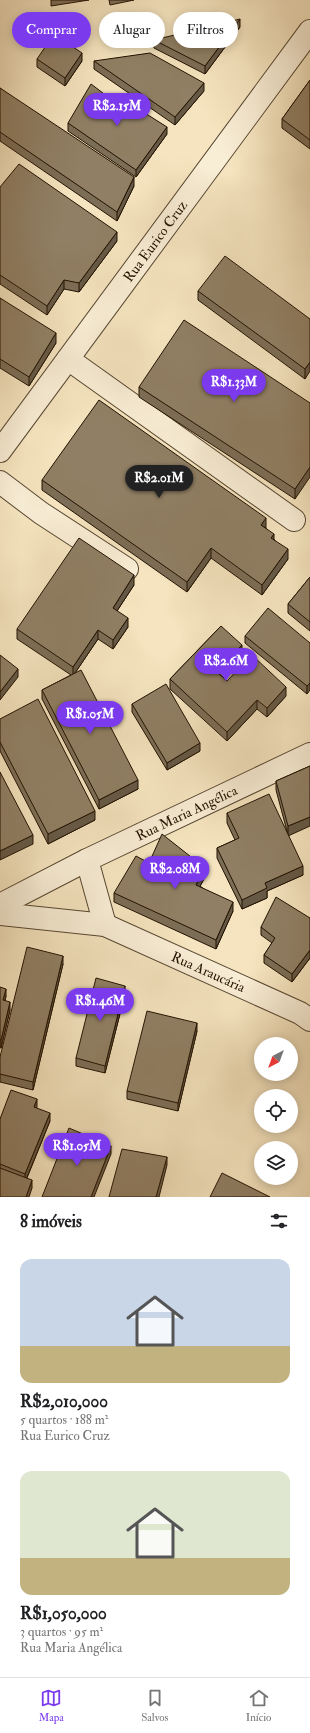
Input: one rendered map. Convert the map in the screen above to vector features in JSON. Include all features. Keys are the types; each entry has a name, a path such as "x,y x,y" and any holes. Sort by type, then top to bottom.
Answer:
{"street":[{"name":"Rua Eurico Cruz","path":"0,451 310,31"},
{"path":"68,359 294,520"},
{"path":"0,482 40,513 127,569"},
{"name":"Rua Maria Angélica","path":"0,905 87,860 310,754"},
{"path":"87,860 105,925"},
{"name":"Rua Araucária","path":"0,914 105,925 300,1013 310,1020"}],"building":[{"path":"173,35 173,48 218,48 205,66 165,46 165,37"},
{"path":"44,48 75,48 82,53 65,78 37,59"},
{"path":"150,53 204,83 175,117 94,61"},
{"path":"310,80 310,140 282,119"},
{"path":"91,84 124,109 129,103 167,127 136,170 68,123"},
{"path":"0,88 134,177 117,212 0,132"},
{"path":"19,164 117,232 79,283 64,280 47,306 0,275 0,187"},
{"path":"225,256 310,319 310,362 305,369 198,291"},
{"path":"0,298 56,333 29,377 0,359"},
{"path":"184,320 310,403 310,467 295,489 139,387"},
{"path":"99,400 266,518 261,525 274,534 271,538 288,549 262,585 211,548 187,582 42,480"},
{"path":"79,538 134,575 113,608 128,618 113,640 98,630 73,667 17,629"},
{"path":"310,577 310,622 288,604"},
{"path":"268,608 310,643 310,683 307,686 245,636"},
{"path":"221,626 242,645 225,663 215,653 206,662 227,681 252,655 286,687 267,708 257,700 227,732 170,679"},
{"path":"0,655 18,669 0,692"},
{"path":"81,670 138,780 99,800 42,690"},
{"path":"166,684 200,743 167,763 132,704"},
{"path":"38,699 95,811 48,834 0,742 0,719"},
{"path":"310,766 310,817 288,826 276,781"},
{"path":"0,772 33,835 0,851"},
{"path":"269,794 303,866 265,883 267,888 242,900 217,848 239,838 227,813"},
{"path":"162,834 205,868 196,885 233,902 216,940 114,893 136,856 149,863"},
{"path":"276,897 310,918 310,950 292,974 264,955 275,938 261,927"},
{"path":"27,947 63,956 33,1082 0,1074 0,1057"},
{"path":"96,978 125,986 105,1066 76,1058"},
{"path":"0,987 6,989 3,1000 10,1002 1,1040 0,1040"},
{"path":"147,1011 197,1023 178,1103 127,1091"},
{"path":"11,1090 37,1099 34,1107 50,1113 25,1174 0,1164 0,1119"},
{"path":"69,1128 111,1146 91,1197 42,1197"},
{"path":"122,1149 167,1157 156,1197 109,1197"},
{"path":"0,1168 32,1180 26,1197 0,1197"},
{"path":"222,1173 270,1197 210,1197"}]}
